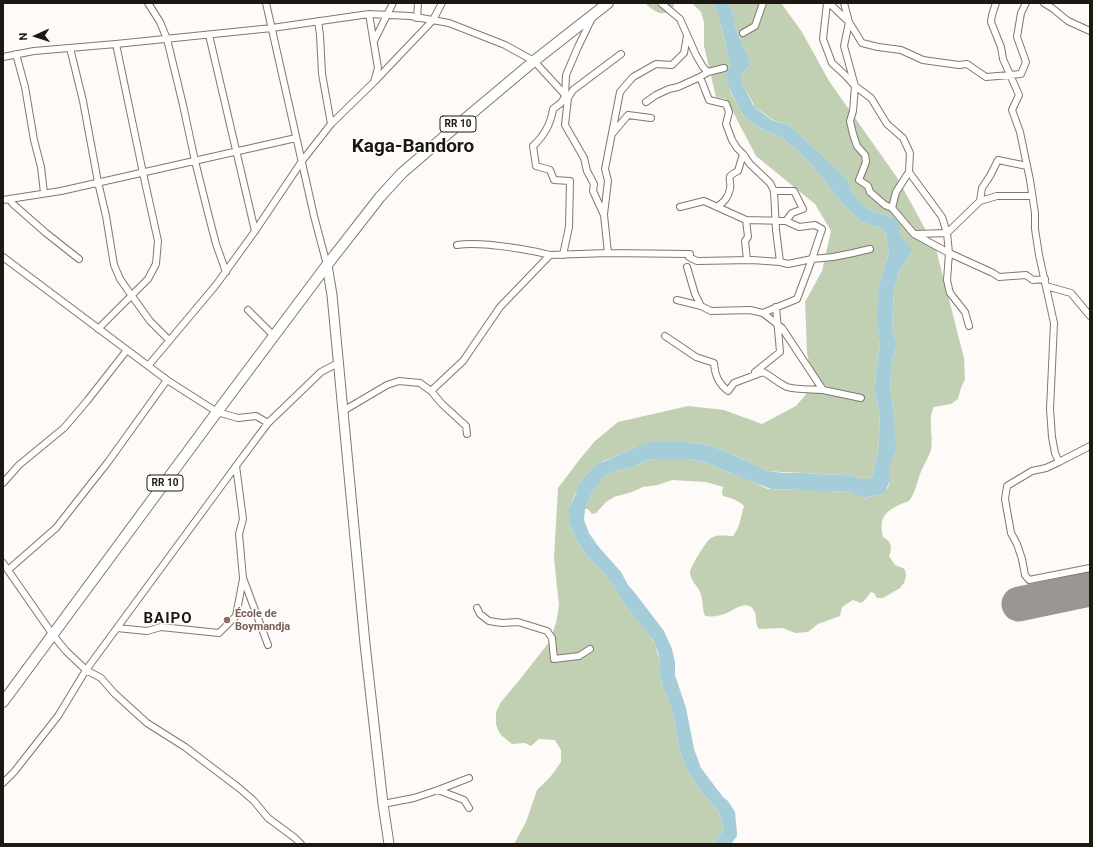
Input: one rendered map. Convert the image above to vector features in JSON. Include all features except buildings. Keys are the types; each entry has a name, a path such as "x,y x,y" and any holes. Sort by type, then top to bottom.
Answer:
{"main road":[{"name":"RR 10","path":"3,702 217,412 380,197 402,173 459,124 534,61 608,3"}],"street":[{"path":"148,3 160,22 167,39 208,217 226,272"},
{"path":"266,3 314,216 328,265 365,644 389,844"},
{"path":"374,42 393,3"},
{"path":"418,3 418,18"},
{"path":"148,366 216,286 302,161 331,124 434,20 442,3"},
{"path":"661,3 680,19 696,55 703,67 708,72"},
{"path":"743,33 754,26 763,3"},
{"path":"828,3 849,22 862,43 901,50 923,60 958,65 967,64 986,77 1021,74 1026,62 1017,37 1021,13 1026,3"},
{"path":"828,3 823,39 832,63 846,75 855,86 871,98 887,124 903,138 910,153 909,172 896,192 892,208"},
{"path":"844,3 849,22 844,46 855,86 850,121 857,146 865,155 866,162 859,180 868,186 870,192 884,205 892,208 914,234 949,253 994,273 999,277 1026,275 1033,280 1044,279"},
{"path":"996,3 991,22 1001,47 1002,59 1019,95 1012,110 1020,132 1030,180 1035,212 1035,230 1054,323 1050,409 1052,438 1055,453 1059,462"},
{"path":"1044,3 1068,21 1090,30"},
{"path":"369,14 378,68 374,82"},
{"path":"3,57 34,51 272,28 369,14 386,15 449,23 505,45 534,61 566,97"},
{"path":"593,15 566,75 565,125 584,158 587,170 594,184 593,191 604,215"},
{"path":"318,21 322,74 331,124"},
{"path":"209,35 255,231"},
{"path":"608,253 604,215 608,181 605,169 620,92 633,77 656,64 672,64 684,53 687,36"},
{"path":"98,329 148,279 156,264 158,241 142,172 116,44"},
{"path":"70,48 83,101 106,216 114,265 120,279 150,321 169,340"},
{"path":"16,54 41,167 44,193"},
{"path":"563,255 569,227 570,182 554,180 550,170 536,166 533,146 540,139 552,118 553,109 573,90 621,54"},
{"path":"646,102 669,88 678,87 700,78 708,72 724,68"},
{"path":"700,78 710,100 726,104 729,112 726,124 734,144 750,164 770,184 774,191 780,262"},
{"path":"612,134 628,115 651,118"},
{"path":"6,199 98,182 296,138"},
{"path":"717,208 726,200 731,187 729,178 731,174 738,170 743,154"},
{"path":"980,201 982,188 998,160 1027,166"},
{"path":"909,172 942,217 947,233 949,253 947,280 949,289 950,293 965,312 969,326"},
{"path":"774,191 794,191 803,209 792,213 786,221"},
{"path":"914,234 947,233 980,201 997,196 1032,196"},
{"path":"6,199 79,259"},
{"path":"680,207 704,201 746,220 786,221 799,227 815,225 822,229 798,298 763,313"},
{"path":"746,220 748,237 745,241 747,260"},
{"path":"457,245 467,243 513,247 550,255 608,253 689,256 697,261 747,260 780,262 788,264 812,259 833,257 870,249"},
{"path":"431,391 463,361 500,308 550,255"},
{"path":"3,257 166,380 217,412 238,418 256,416 268,423"},
{"path":"687,267 695,294 701,306"},
{"path":"1046,286 1071,293 1090,316"},
{"path":"677,300 701,306 711,311 750,310 763,313 782,328 823,390"},
{"path":"751,376 780,352 776,307"},
{"path":"248,310 274,336"},
{"path":"665,336 696,357 714,363 715,372 719,381 722,387 728,391 734,383 763,372 789,387 823,390 861,398"},
{"path":"3,484 19,465 64,428 127,350"},
{"path":"3,783 14,772 58,716 86,670 268,423 321,372 338,363"},
{"path":"8,570 56,528 108,462 166,380"},
{"path":"343,411 386,385 399,381 420,383 431,391 442,404 466,426 467,434"},
{"path":"1090,446 1046,468 1032,472 1018,479 1007,486 1006,499 1011,533 1017,544 1025,575 1029,580 1090,568"},
{"path":"236,466 243,518 239,534 243,578 268,645"},
{"path":"3,563 66,652 86,670 101,678 123,702 147,723 185,747 239,788 254,801 268,818 301,844"},
{"path":"117,628 147,631 161,627 219,633 236,616 243,578"},
{"path":"478,608 480,614 489,622 502,624 518,622 546,631 552,638 554,659 579,656 590,649"},
{"path":"383,804 414,798 469,778"},
{"path":"438,790 464,800 469,808"}],"green space":[{"path":"645,3 674,3 674,6 667,12 660,13"},
{"path":"692,3 713,3 719,18 728,53 730,64 726,74 730,90 744,116 767,132 781,137 796,149 813,166 839,200 859,220 882,228 885,231 889,252 879,286 878,332 880,348 875,393 880,415 878,451 874,470 871,479 861,479 847,474 831,475 768,471 723,450 707,445 689,442 651,442 603,461 591,469 581,482 569,508 569,522 576,539 586,554 611,582 626,606 655,644 660,663 660,676 672,710 679,748 683,760 688,773 712,805 718,810 723,830 714,844 514,844 526,822 537,790 551,776 561,762 561,750 555,740 539,739 531,746 525,743 512,744 501,735 496,724 496,712 501,702 550,641 556,623 559,605 554,558 558,488 595,441 618,422 688,406 724,410 762,424 796,406 814,385 807,353 805,302 822,271 831,231 815,204 756,156 726,99 716,97 704,46 704,22 701,12"},
{"path":"728,3 781,3 802,32 829,81 898,179 936,249 964,358 965,379 958,399 951,404 934,407 932,412 931,450 913,494 909,501 904,502 892,509 883,518 882,531 883,537 890,545 891,550 889,556 895,565 905,570 906,576 904,583 900,588 883,598 877,598 874,593 871,592 861,603 853,600 842,607 840,616 818,624 808,632 795,633 783,628 759,629 753,609 747,605 740,606 722,615 705,616 700,592 690,575 691,569 702,548 711,538 719,536 733,536 739,525 744,506 732,498 723,496 723,487 706,482 672,480 658,485 643,487 614,497 606,502 596,513 592,514 588,509 585,509 593,491 605,476 653,459 688,459 703,462 768,489 816,490 829,492 845,491 865,498 882,494 888,488 889,469 895,453 894,415 890,386 892,361 897,346 892,327 894,290 899,271 911,252 900,234 899,222 896,219 867,209 853,194 850,185 843,175 806,140 789,125 773,120 755,107 743,85 741,77 749,67 749,58 738,34 734,22 734,16"}],"water":[{"path":"713,3 728,3 734,16 734,22 738,34 749,58 749,67 741,77 743,85 753,105 772,120 789,125 806,140 843,175 850,185 853,194 867,209 896,219 900,225 900,234 911,249 908,258 899,271 894,290 892,327 897,346 892,361 890,386 894,415 896,450 890,466 889,482 886,491 882,494 864,498 845,491 829,492 771,489 703,462 688,459 653,459 605,476 593,491 585,509 584,520 589,533 598,546 621,572 628,585 664,631 672,649 675,662 675,675 686,708 694,749 701,768 735,812 737,836 731,844 714,844 723,830 722,822 718,810 712,805 688,773 683,760 679,748 672,710 660,676 658,652 653,640 626,606 611,582 586,554 576,539 569,522 569,508 576,494 577,488 591,469 599,463 613,458 623,452 651,442 689,442 707,445 723,450 768,471 831,475 847,474 861,479 871,479 878,451 880,415 875,393 880,348 877,319 879,286 889,252 885,231 882,228 859,220 839,200 813,166 796,149 781,137 767,132 744,116 728,85 726,74 730,64 719,18"}],"runway":[{"path":"1019,604 1090,589"}],"place":[{"name":"École de Boymandja","path":"227,620"}],"district":[{"name":"Kaga-Bandoro","path":"413,147"},
{"name":"BAIPO","path":"168,619"}]}
